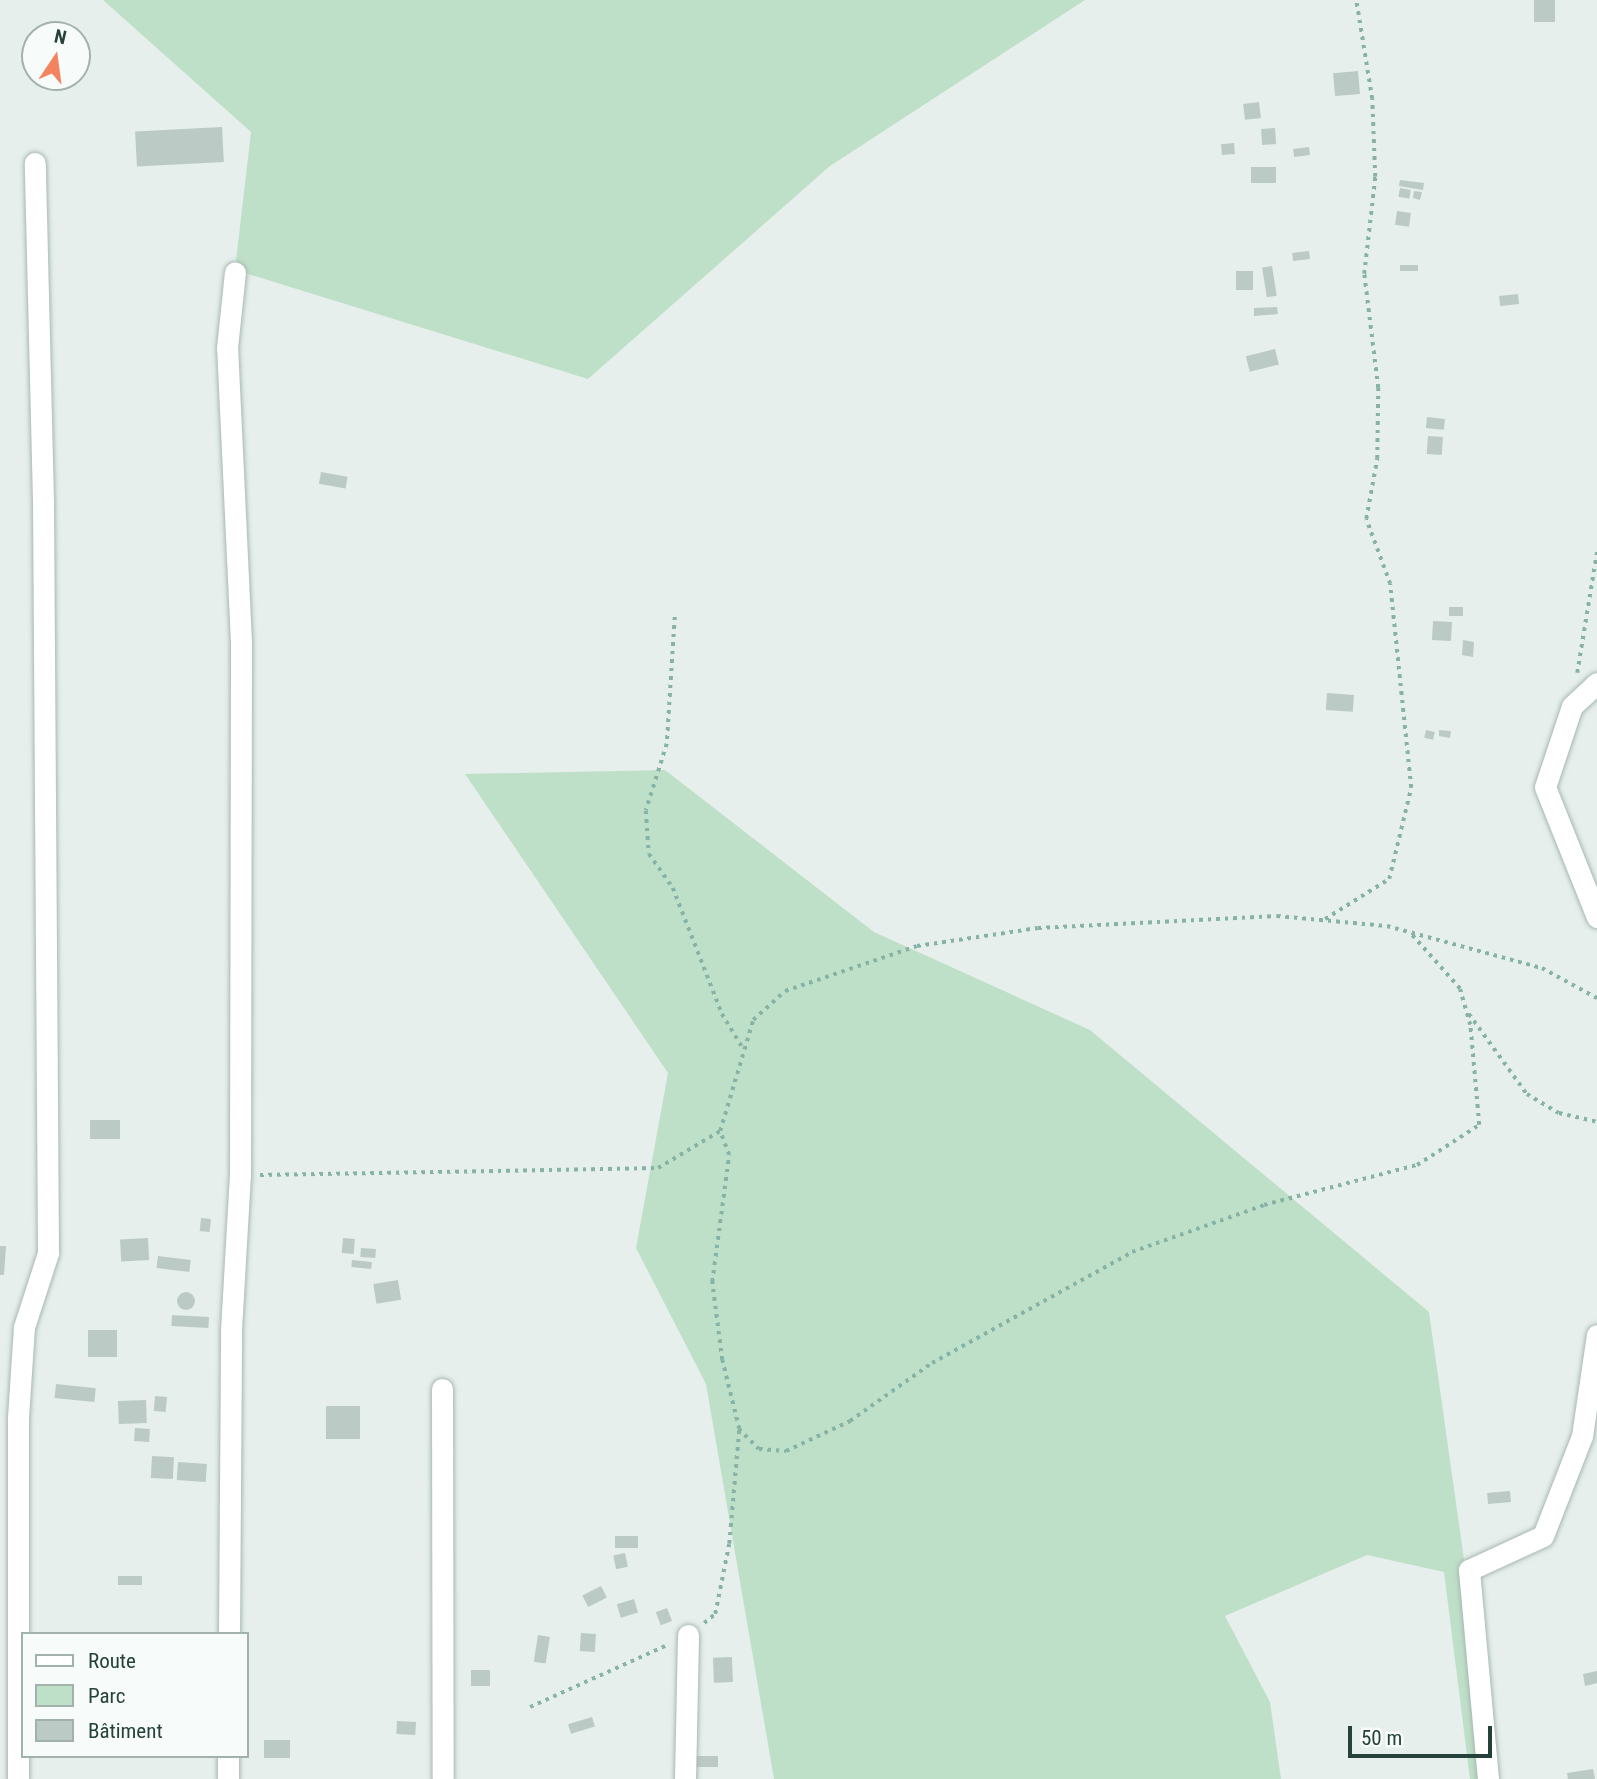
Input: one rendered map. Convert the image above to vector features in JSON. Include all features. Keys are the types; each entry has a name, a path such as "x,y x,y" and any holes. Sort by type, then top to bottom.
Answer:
{"street":[{"path":"18,1779 19,1404 24,1327 48,1253 43,501 36,163"},
{"path":"229,1632 231,1330 240,1175 241,642 227,348 235,272"},
{"path":"1597,683 1572,706 1545,788 1597,917"},
{"path":"1488,1779 1469,1570 1543,1536 1590,1434 1597,1335"},
{"path":"442,1389 443,1779"},
{"path":"685,1779 688,1635"},
{"path":"228,1758 228,1779"}],"path":[{"path":"1324,920 1389,878 1411,788 1390,584 1366,519 1377,459 1378,388 1364,274 1375,177 1372,99 1356,0"},
{"path":"1572,706 1597,551"},
{"path":"675,617 667,744 646,811 649,854 673,888 712,989 744,1051"},
{"path":"530,1707 688,1635 715,1614 729,1544 739,1429 722,1360 712,1282 729,1155 720,1131 753,1020 785,991 917,946 1038,928 1277,916 1409,932 1542,968 1597,998"},
{"path":"739,1429 759,1449 786,1451 850,1421 932,1363 1132,1251 1264,1205 1417,1165 1479,1125 1466,1010 1460,989 1409,932"},
{"path":"1466,1010 1527,1094 1559,1113 1597,1122"},
{"path":"240,1175 658,1168 720,1131"}],"green space":[{"path":"103,0 1085,0 830,166 588,379 235,270 251,132"},
{"path":"665,770 874,932 1090,1030 1429,1312 1495,1779 1470,1779 1444,1572 1367,1555 1225,1616 1270,1702 1281,1779 774,1779 706,1384 636,1248 668,1073 465,774"}],"building":[{"path":"1534,0 1555,0 1555,22 1534,22"},
{"path":"1358,71 1360,94 1335,96 1333,73"},
{"path":"1259,102 1261,118 1245,120 1243,104"},
{"path":"222,127 224,162 137,167 135,132"},
{"path":"1275,128 1276,144 1262,145 1261,129"},
{"path":"1234,143 1235,154 1222,155 1221,144"},
{"path":"1309,147 1310,155 1294,157 1293,149"},
{"path":"1251,167 1276,167 1276,183 1251,183"},
{"path":"1400,180 1424,183 1423,190 1399,186"},
{"path":"1400,188 1411,190 1409,199 1398,197"},
{"path":"1414,191 1422,192 1420,200 1413,198"},
{"path":"1397,211 1411,213 1409,227 1395,225"},
{"path":"1309,251 1310,259 1293,261 1292,253"},
{"path":"1400,265 1418,265 1418,271 1400,271"},
{"path":"1272,266 1277,296 1267,297 1262,268"},
{"path":"1236,271 1253,271 1253,290 1236,290"},
{"path":"1518,294 1519,304 1500,306 1499,296"},
{"path":"1277,307 1278,314 1254,316 1254,308"},
{"path":"1275,349 1279,365 1250,372 1246,356"},
{"path":"1427,417 1445,419 1444,430 1426,428"},
{"path":"1428,436 1443,437 1442,455 1427,454"},
{"path":"321,472 348,477 346,489 319,484"},
{"path":"1449,607 1463,607 1463,616 1449,616"},
{"path":"1433,621 1452,622 1451,641 1432,640"},
{"path":"1463,640 1474,642 1473,657 1462,655"},
{"path":"1327,693 1354,695 1353,712 1326,710"},
{"path":"1426,730 1435,732 1433,740 1424,738"},
{"path":"1439,730 1451,731 1450,738 1439,736"},
{"path":"90,1120 120,1120 120,1139 90,1139"},
{"path":"201,1218 211,1219 210,1232 200,1231"},
{"path":"148,1238 149,1260 121,1261 120,1239"},
{"path":"343,1238 355,1239 354,1254 342,1253"},
{"path":"0,1246 6,1246 4,1275 0,1275"},
{"path":"361,1248 376,1249 375,1258 360,1257"},
{"path":"158,1256 191,1260 189,1272 157,1268"},
{"path":"352,1260 372,1262 371,1269 351,1267"},
{"path":"398,1280 401,1300 376,1304 373,1284"},
{"path":"186,1292 192,1295 195,1301 192,1307 186,1310 180,1307 177,1301 180,1295"},
{"path":"172,1315 209,1317 208,1328 171,1326"},
{"path":"88,1330 117,1330 117,1357 88,1357"},
{"path":"56,1384 96,1388 94,1402 55,1398"},
{"path":"155,1396 167,1397 166,1412 154,1411"},
{"path":"146,1400 147,1423 119,1424 118,1401"},
{"path":"326,1406 360,1406 360,1439 326,1439"},
{"path":"135,1428 150,1429 149,1442 134,1441"},
{"path":"152,1456 174,1457 173,1479 151,1478"},
{"path":"178,1462 207,1464 206,1482 177,1480"},
{"path":"1510,1491 1511,1502 1488,1504 1487,1493"},
{"path":"615,1536 638,1536 638,1548 615,1548"},
{"path":"625,1553 628,1567 616,1569 613,1555"},
{"path":"118,1576 142,1576 142,1585 118,1585"},
{"path":"601,1586 607,1598 588,1607 582,1596"},
{"path":"634,1599 638,1612 621,1618 617,1604"},
{"path":"667,1608 672,1621 661,1625 656,1612"},
{"path":"581,1633 596,1634 595,1652 580,1651"},
{"path":"538,1635 550,1637 546,1664 534,1662"},
{"path":"732,1657 733,1682 714,1683 713,1658"},
{"path":"471,1670 490,1670 490,1686 471,1686"},
{"path":"1597,1671 1597,1683 1585,1686 1583,1674"},
{"path":"592,1717 595,1727 571,1734 568,1724"},
{"path":"397,1721 416,1722 415,1735 396,1734"},
{"path":"264,1740 290,1740 290,1758 264,1758"},
{"path":"694,1756 718,1756 718,1767 694,1767"},
{"path":"1593,1769 1595,1779 1568,1779 1567,1773"}]}
